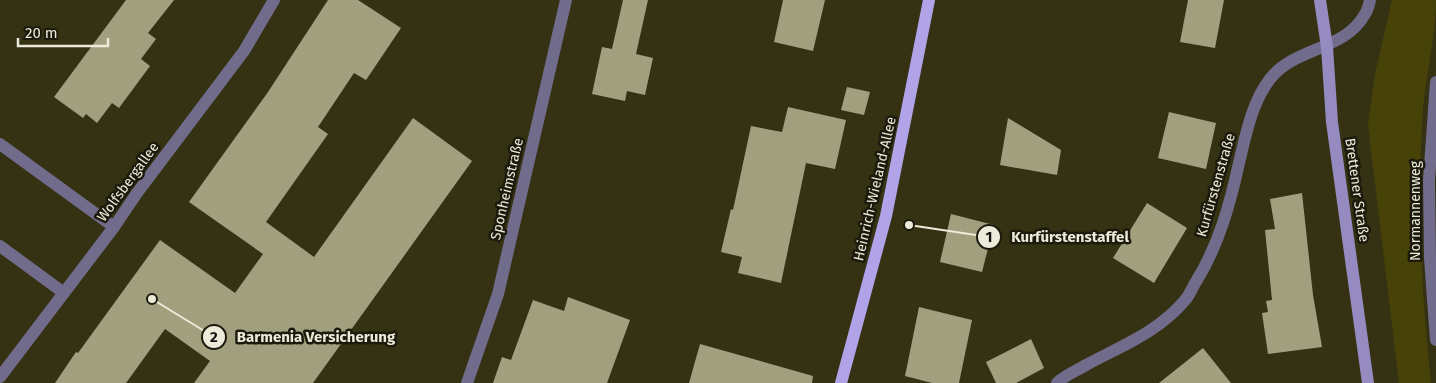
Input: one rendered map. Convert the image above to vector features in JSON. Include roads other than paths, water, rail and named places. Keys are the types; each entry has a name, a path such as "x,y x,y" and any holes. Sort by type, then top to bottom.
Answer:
{"main road":[{"name":"Heinrich-Wieland-Allee","path":"841,383 886,216 929,0"}],"street":[{"name":"Wolfsbergallee","path":"0,378 244,51 274,0"},
{"name":"Sponheimstraße","path":"467,383 498,294 566,0"},
{"name":"Brettener Straße","path":"1320,0 1327,47 1332,122 1368,383"},
{"name":"Kurfürstenstraße","path":"1057,383 1062,378 1146,335 1164,322 1186,299 1208,262 1222,228 1252,114 1261,90 1275,72 1306,53 1327,47 1342,38 1366,14 1370,0"},
{"name":"Normannenweg","path":"1436,82 1429,180 1430,258 1436,340"},
{"path":"0,144 114,227"},
{"path":"0,246 64,293"}],"place":[{"name":"Kurfürstenstaffel","path":"909,225"},
{"name":"Barmenia Versicherung","path":"152,299"}]}
